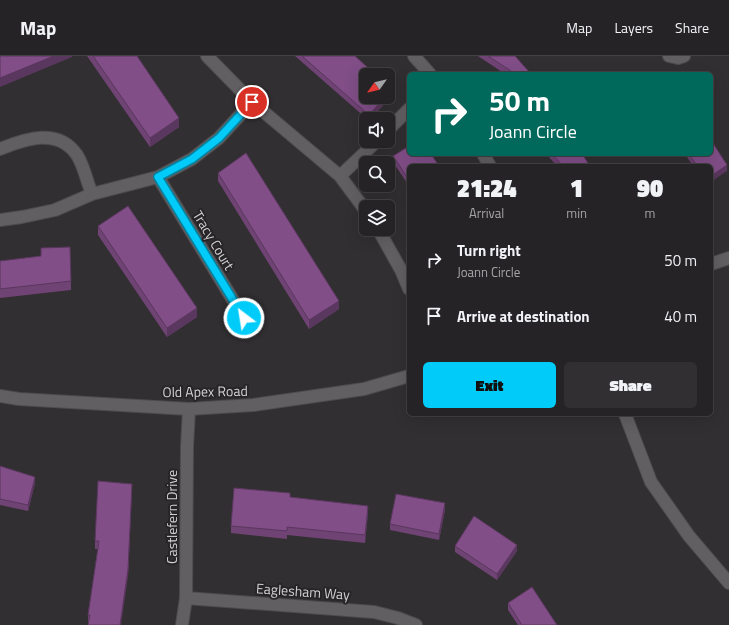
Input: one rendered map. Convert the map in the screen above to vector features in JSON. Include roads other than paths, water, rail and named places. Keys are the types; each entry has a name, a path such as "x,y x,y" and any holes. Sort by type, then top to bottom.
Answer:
{"street":[{"path":"207,56 252,102 340,176 359,202"},
{"path":"414,56 428,72"},
{"path":"669,56 678,58 684,56"},
{"path":"0,220 54,210 92,194 158,177 192,159 219,138 252,102"},
{"path":"395,123 407,112"},
{"path":"0,149 35,138 55,138 66,145 77,156 92,194"},
{"path":"340,176 370,148"},
{"name":"Tracy Court","path":"158,177 244,318"},
{"path":"382,236 401,270 407,284"},
{"path":"713,263 729,258"},
{"name":"Old Apex Road","path":"0,396 20,399 189,409 253,406 364,389 407,377"},
{"name":"Castlefern Drive","path":"182,625 186,598 187,447 189,409"},
{"path":"626,416 651,482 689,536 729,583"},
{"name":"Eaglesham Way","path":"186,598 374,612 398,618 416,625"}]}
